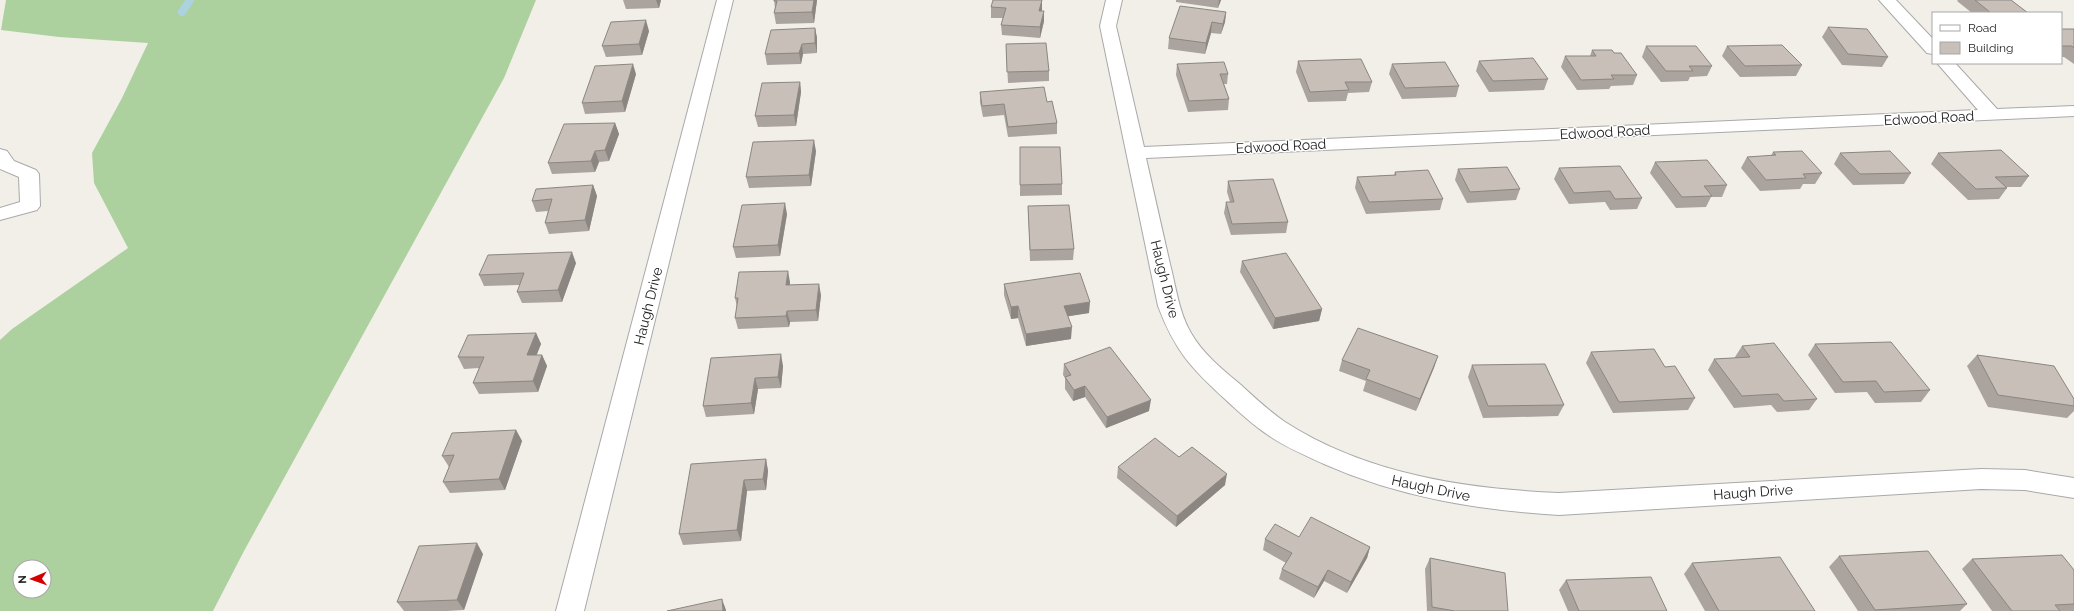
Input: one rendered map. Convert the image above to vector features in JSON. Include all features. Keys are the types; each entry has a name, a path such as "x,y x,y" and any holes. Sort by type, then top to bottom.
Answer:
{"street":[{"name":"Haugh Drive","path":"570,611 725,0"},
{"name":"Haugh Drive","path":"1114,0 1108,26 1169,306 1181,337 1220,380 1270,424 1312,448 1346,464 1387,479 1470,498 1511,502 1559,504 1936,480 2025,480 2074,488"},
{"path":"1887,0 1932,48"},
{"path":"1947,64 1994,115"},
{"name":"Edwood Road","path":"1136,153 2074,111"},
{"path":"0,155 7,165 7,170 29,174 30,206 0,214"}],"green space":[{"path":"6,0 536,0 504,78 244,551 213,611 0,611 0,340 12,329 128,248 94,183 92,153 122,98 148,43 59,37 1,30"}],"building":[{"path":"774,0 814,0 812,12 774,13 777,1"},
{"path":"993,0 1042,0 1039,11 1044,11 1040,27 1001,25 1006,8 991,7"},
{"path":"1975,0 2011,0 2027,12 1990,12"},
{"path":"1180,6 1226,12 1223,24 1212,22 1206,43 1169,38"},
{"path":"646,20 639,44 602,46 611,22"},
{"path":"1828,27 1867,29 1888,57 1848,54"},
{"path":"815,28 815,43 802,44 799,53 765,54 771,30"},
{"path":"2062,29 2074,29 2074,48 2072,46 2062,46"},
{"path":"1046,43 1049,71 1007,72 1006,44"},
{"path":"1782,45 1802,65 1745,66 1727,46"},
{"path":"1646,46 1696,46 1712,66 1689,66 1693,71 1666,71"},
{"path":"1592,50 1612,50 1614,53 1621,53 1637,75 1611,75 1614,79 1581,80 1565,56 1596,56"},
{"path":"1533,58 1548,79 1493,81 1479,61"},
{"path":"1361,59 1372,82 1345,82 1349,90 1310,92 1298,61"},
{"path":"1224,62 1228,74 1220,74 1229,99 1189,101 1177,64"},
{"path":"1445,62 1459,86 1405,88 1392,64"},
{"path":"633,64 622,101 582,103 595,66"},
{"path":"800,82 794,115 755,116 762,83"},
{"path":"1044,87 1047,102 1052,101 1057,123 1008,127 1004,104 982,106 980,92"},
{"path":"615,123 605,150 595,151 591,161 548,163 564,124"},
{"path":"814,140 809,175 746,177 753,142"},
{"path":"1020,147 1060,147 1062,184 1020,185"},
{"path":"2001,150 2029,176 1995,177 2007,188 1976,189 1938,153"},
{"path":"1802,151 1822,173 1803,174 1806,178 1766,180 1747,157 1776,155 1773,152"},
{"path":"1890,151 1911,173 1860,174 1840,153"},
{"path":"1707,160 1727,185 1704,186 1712,196 1682,197 1655,162"},
{"path":"1620,166 1642,198 1615,199 1610,191 1574,193 1559,168"},
{"path":"1507,167 1520,189 1470,192 1458,169"},
{"path":"1428,170 1443,199 1369,202 1357,177 1396,175 1395,172"},
{"path":"1273,179 1288,222 1232,224 1226,202 1234,202 1228,181"},
{"path":"593,185 585,220 545,223 552,199 532,201 536,189"},
{"path":"785,203 778,245 733,247 742,205"},
{"path":"1069,205 1074,249 1030,250 1028,206"},
{"path":"572,252 558,290 517,292 524,273 479,275 488,255"},
{"path":"1286,253 1322,309 1275,318 1242,261"},
{"path":"788,271 786,285 819,284 816,310 787,311 786,316 735,318 738,298 735,298 739,272"},
{"path":"1080,273 1090,302 1064,306 1072,327 1026,334 1018,306 1011,307 1004,284"},
{"path":"1358,328 1438,356 1420,399 1366,379 1370,370 1342,360"},
{"path":"536,333 527,355 542,355 533,381 473,383 484,357 458,357 468,335"},
{"path":"1891,342 1930,390 1884,392 1876,381 1843,382 1815,344"},
{"path":"1774,343 1817,399 1784,401 1778,394 1742,396 1714,359 1750,357 1742,346"},
{"path":"1110,347 1151,400 1107,417 1085,386 1074,390 1065,377 1071,375 1064,364"},
{"path":"1654,349 1665,367 1675,366 1695,398 1619,402 1591,352"},
{"path":"781,354 778,377 755,378 751,403 703,406 711,358"},
{"path":"1977,355 2054,366 2074,399 2074,406 1998,395"},
{"path":"1545,364 1564,405 1488,406 1472,365"},
{"path":"516,430 499,479 443,482 454,455 442,456 452,433"},
{"path":"1155,438 1179,457 1192,447 1227,474 1177,516 1118,467"},
{"path":"766,459 763,479 744,480 737,530 679,534 691,464"},
{"path":"1311,517 1370,547 1351,582 1328,570 1318,587 1282,569 1292,553 1265,539 1275,524 1299,537"},
{"path":"477,543 457,600 397,602 419,546"},
{"path":"1928,551 1967,604 1875,610 1839,556"},
{"path":"2062,555 2074,570 2074,604 2055,605 2060,611 2012,611 1972,559"},
{"path":"1780,557 1815,611 1719,611 1692,563"},
{"path":"1430,558 1505,573 1508,611 1455,611 1432,607"},
{"path":"1651,577 1667,611 1579,611 1566,580"},
{"path":"722,599 723,611 667,611"}],"waterway":[{"path":"182,12 190,0"}]}
